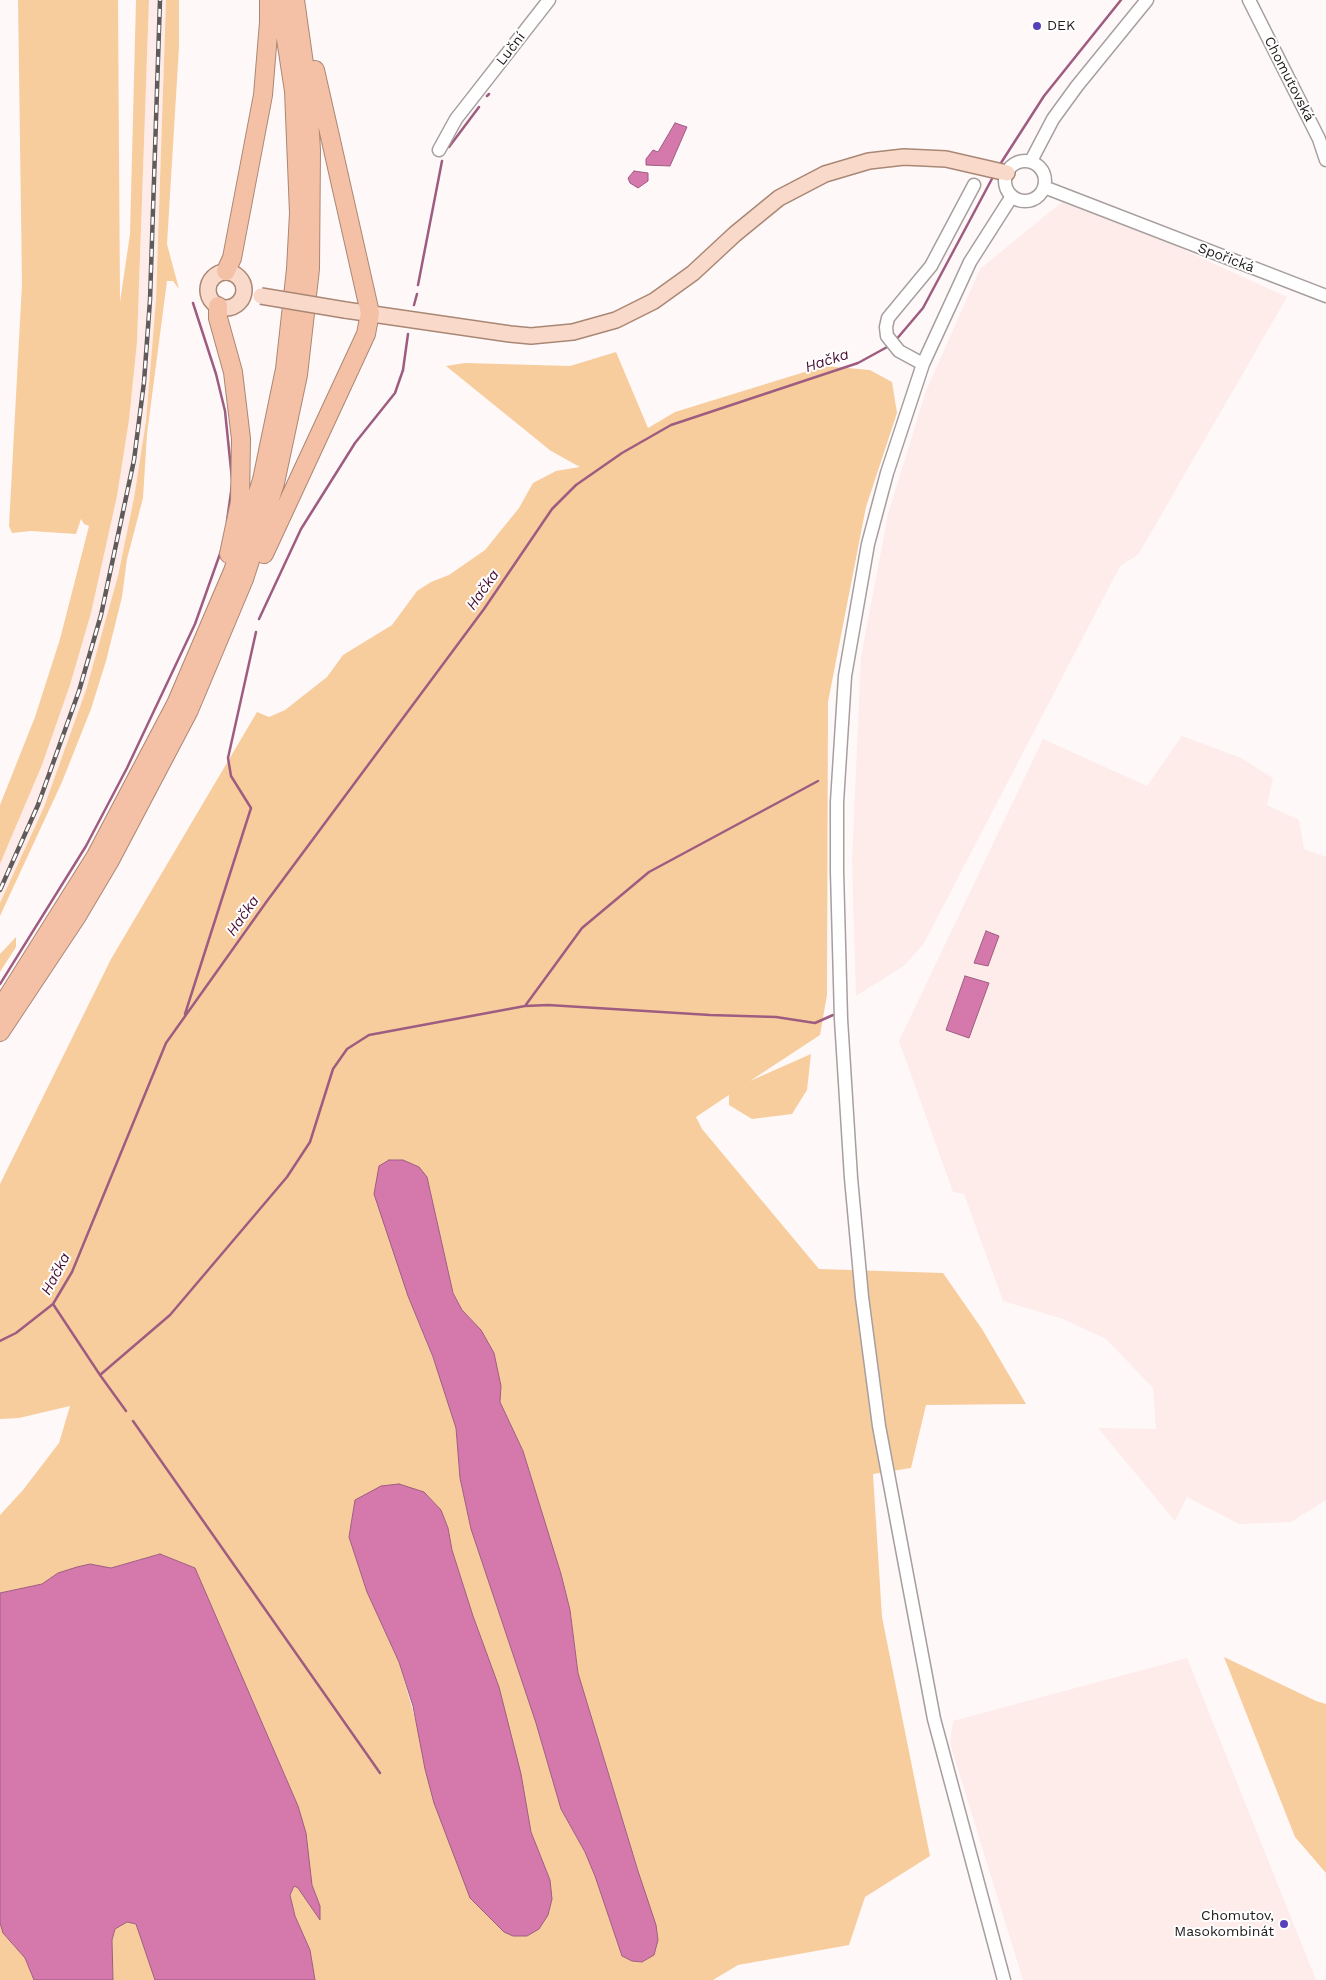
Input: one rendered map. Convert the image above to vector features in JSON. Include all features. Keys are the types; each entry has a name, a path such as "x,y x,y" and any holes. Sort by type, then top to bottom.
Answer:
{"highway":[{"path":"226,272 232,258 262,96 269,22 269,0"},
{"path":"0,1032 72,924 109,862 189,710 248,528 274,426 285,369 292,317 299,213 294,91 280,0"},
{"path":"0,1009 64,909 126,804 176,704 208,650 244,579 275,484 298,376 310,269 312,150 307,85 294,0"},
{"path":"208,650 228,638 292,491 366,334 370,313 323,110 302,0"},
{"path":"208,650 206,620 227,563 240,502 242,471 238,407 233,372 218,318 218,306"}],"main road":[{"path":"244,293 510,334 531,336 573,332 616,320 654,301 693,273 772,204 800,185 824,174 869,161 904,157 946,159 1005,172"},
{"path":"226,272 240,278 244,293 237,304 224,308 218,306 209,297 209,284 215,275 226,272"}],"street":[{"name":"Luční","path":"439,150 456,119 549,0"},
{"path":"1030,161 1053,120 1077,86 1146,0"},
{"name":"Chomutovská","path":"1249,0 1319,139 1326,160"},
{"path":"1030,161 1043,171 1044,187 1033,199 1022,201 1012,196 1006,186 1005,172 1014,164 1030,161"},
{"path":"923,364 899,351 887,336 888,318 932,266 974,185"},
{"name":"Spořická","path":"1044,187 1326,296"},
{"path":"1004,1980 959,1820 934,1719 881,1436 862,1297 850,1168 841,1020 837,802 845,676 868,544 887,472 923,364 970,262 1012,196"}],"shaded area":[{"path":"18,0 118,0 120,302 130,234 136,0 149,0 137,342 129,420 117,496 91,613 70,685 42,765 0,864 0,805 35,717 60,639 89,526 84,524 81,519 76,534 31,531 12,533 9,526 22,284"},
{"path":"149,0 166,0 156,300 146,421 134,498 118,576 86,690 44,807 0,903 0,864 42,765 70,685 91,613 117,496 129,420 137,342"},
{"path":"166,0 179,0 179,47 167,244 179,289 173,281 167,281 147,434 143,498 127,559 122,597 106,661 91,709 62,782 0,916 0,903 44,807 86,690 118,576 134,498 146,421 156,300"},
{"path":"675,123 687,127 670,166 646,165 646,159 653,150 658,152"},
{"path":"634,171 648,173 648,181 638,188 630,183 628,178"},
{"path":"1068,197 1287,297 1138,555 1120,566 924,943 905,965 856,996 852,861 861,657 888,514 926,391 980,269"},
{"path":"616,352 648,428 675,412 824,366 870,370 892,382 897,413 866,507 828,702 827,995 820,1035 750,1081 811,1054 807,1090 792,1114 752,1119 729,1105 729,1095 696,1117 702,1129 819,1269 943,1273 982,1329 1026,1404 926,1405 911,1468 873,1474 882,1617 930,1856 865,1897 849,1945 738,1965 713,1980 315,1980 310,1950 295,1916 290,1895 294,1886 298,1888 320,1919 320,1906 312,1885 298,1806 195,1568 160,1554 111,1568 90,1564 58,1573 42,1584 0,1593 0,1515 23,1490 59,1443 70,1406 19,1418 0,1419 0,1184 111,959 257,712 269,717 285,710 327,677 343,655 392,625 417,591 431,582 449,575 485,550 519,508 533,483 556,471 580,467 551,451 446,366 465,363 570,366","holes":["427,1177 453,1293 462,1310 481,1330 501,1394 500,1402 523,1451 561,1574 570,1610 578,1673 645,1893 622,1956 595,1876 585,1852 561,1809 536,1723 471,1529 460,1478 456,1428 442,1381 408,1296 386,1230","424,1492 441,1510 448,1528 452,1550 473,1616 499,1687 531,1832 550,1880 527,1936 513,1936 420,1736 399,1662 367,1592 349,1537 355,1500"]},
{"path":"1182,736 1241,758 1273,778 1267,805 1299,820 1304,849 1326,857 1326,1500 1291,1522 1239,1524 1187,1497 1175,1521 1098,1428 1156,1429 1153,1388 1106,1339 1063,1319 1003,1301 964,1194 953,1192 899,1041 1043,739 1147,786"},
{"path":"986,931 999,936 988,966 974,963"},
{"path":"16,937 16,947 0,972 0,954"},
{"path":"965,976 989,983 969,1038 946,1030"},
{"path":"389,1160 403,1160 419,1167 427,1177 453,1293 462,1310 481,1330 494,1353 501,1386 500,1402 523,1451 561,1574 570,1610 578,1673 656,1925 658,1940 654,1955 642,1962 632,1961 622,1956 595,1876 585,1852 561,1809 536,1723 471,1529 460,1478 456,1428 433,1357 408,1296 374,1194 379,1166"},
{"path":"399,1484 424,1492 441,1510 473,1616 499,1687 521,1774 531,1832 550,1880 552,1899 548,1915 539,1929 527,1936 513,1936 504,1932 470,1898 434,1803 425,1769 413,1706 399,1662 367,1592 349,1537 355,1500 381,1486"},
{"path":"160,1554 195,1568 298,1806 306,1833 312,1885 320,1906 320,1920 298,1888 294,1886 290,1895 295,1916 310,1950 315,1980 155,1980 136,1924 127,1922 115,1929 112,1940 113,1980 34,1980 25,1958 3,1933 0,1923 0,1593 42,1584 58,1573 77,1567 90,1564 111,1568"},
{"path":"1224,1657 1326,1704 1326,1873 1295,1837"},
{"path":"1187,1658 1316,1980 1023,1980 950,1743 953,1721"},
{"path":"127,1922 136,1924 155,1980 113,1980 112,1940 115,1929"},
{"path":"0,1923 3,1933 25,1958 34,1980 0,1980"}],"waterway":[{"name":"Hačka","path":"999,166 1044,96 1121,0"},
{"path":"449,147 479,107"},
{"path":"418,285 442,161"},
{"name":"Hačka","path":"895,341 923,308 994,175"},
{"path":"414,305 417,294"},
{"path":"193,303 216,374 225,411 232,479"},
{"path":"259,619 301,529 355,443 395,393 403,370 408,334"},
{"name":"Hačka","path":"0,1341 16,1333 53,1304 72,1272 166,1043 267,901 484,609 552,509 576,485 622,453 671,425 858,363 889,346"},
{"path":"227,521 232,485"},
{"path":"0,984 86,846 127,768 195,624 221,551"},
{"path":"185,1014 251,808 231,776 228,758 256,632"},
{"path":"53,1304 100,1375 170,1315 287,1177 310,1142 333,1069 347,1049 369,1035 525,1006 582,928 649,872 818,781"},
{"path":"525,1006 548,1005 776,1017 815,1023 833,1015"},
{"path":"100,1375 126,1411"},
{"path":"133,1421 380,1773"}],"railway":[{"path":"0,890 38,805 79,691 101,615 134,460 144,382 150,300 160,0"}],"place":[{"name":"DEK","path":"1037,26"},
{"name":"Chomutov, Masokombinát","path":"1284,1924"}]}
